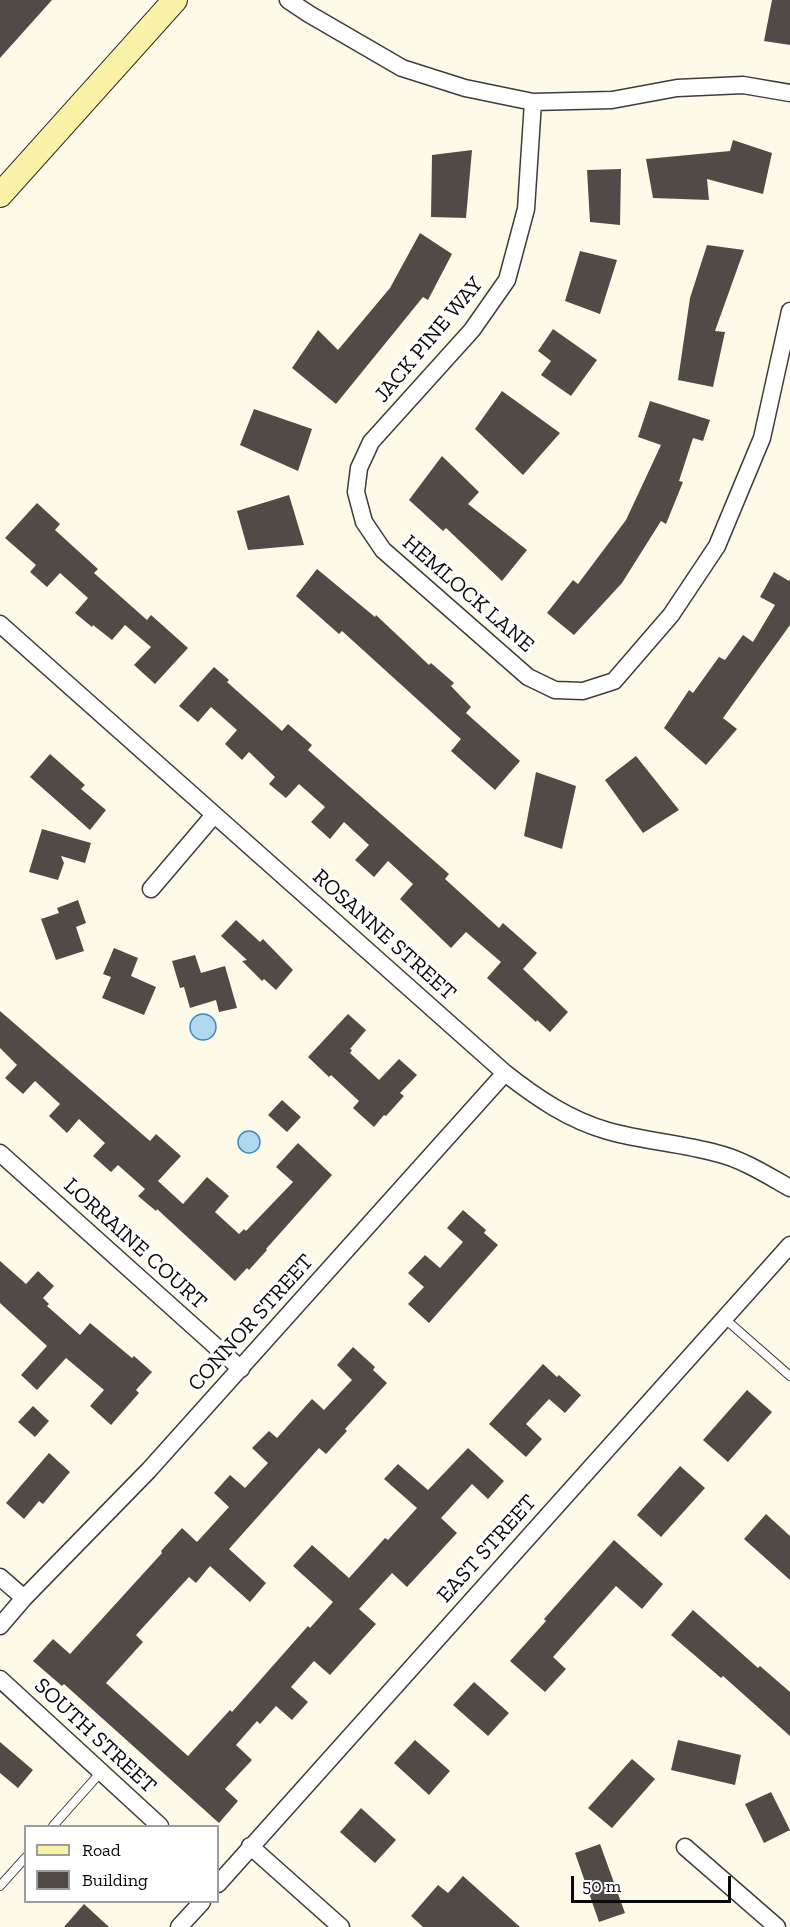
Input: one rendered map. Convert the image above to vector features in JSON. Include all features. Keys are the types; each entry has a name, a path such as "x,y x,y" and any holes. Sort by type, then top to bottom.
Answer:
{"street":[{"path":"0,195 175,0"},
{"path":"288,0 402,68 465,88 533,102 612,100 677,88 743,85 790,93"},
{"name":"JACK PINE WAY","path":"357,492 358,468 371,442 472,330 507,280 526,209 533,102"},
{"name":"HEMLOCK LANE","path":"357,492 364,522 383,550 528,677 555,690 583,691 614,681 671,615 717,546 762,438 790,311"},
{"name":"ROSANNE STREET","path":"0,624 505,1073 553,1108 584,1122 623,1135 718,1153 756,1169 790,1188"},
{"path":"151,889 214,815"},
{"name":"CONNOR STREET","path":"0,1626 24,1598 149,1470 505,1073"},
{"name":"LORRAINE COURT","path":"0,1153 241,1369"},
{"name":"EAST STREET","path":"219,1880 790,1245"},
{"path":"0,1577 24,1598"},
{"name":"SOUTH STREET","path":"0,1679 158,1825"},
{"path":"250,1846 341,1927"},
{"path":"685,1847 777,1927"},
{"path":"179,1927 201,1903"}],"lane":[{"path":"724,1318 790,1376"},
{"path":"55,1825 101,1772"},
{"path":"0,1886 24,1859"}],"water":[{"path":"203,1014 212,1018 216,1027 212,1036 203,1040 194,1036 190,1027 194,1018"},
{"path":"249,1131 257,1134 260,1142 257,1150 249,1153 241,1150 238,1142 241,1134"}],"building":[{"path":"0,0 52,0 0,58"},
{"path":"772,0 790,0 790,45 764,41"},
{"path":"733,140 772,153 763,194 707,179 709,200 653,198 646,159 730,151"},
{"path":"472,150 466,218 431,217 432,155"},
{"path":"621,169 620,225 590,222 587,170"},
{"path":"420,233 452,254 428,300 423,297 336,404 292,368 318,330 338,350 390,288"},
{"path":"707,245 744,250 715,331 725,332 713,387 678,380 690,298"},
{"path":"580,251 617,260 600,314 565,301"},
{"path":"553,329 597,360 571,396 541,375 551,361 538,351"},
{"path":"502,391 560,433 523,475 475,429"},
{"path":"650,401 710,420 703,441 693,438 679,481 683,482 666,524 661,521 622,583 574,635 547,613 573,580 578,584 626,520 661,445 638,437"},
{"path":"254,409 312,429 298,471 240,445"},
{"path":"442,456 479,492 468,504 527,550 502,581 446,528 443,531 409,500"},
{"path":"289,495 304,545 248,550 237,511"},
{"path":"37,503 60,524 55,530 98,569 94,573 147,620 151,615 188,648 155,684 134,665 151,647 125,625 112,640 93,625 92,627 75,613 88,598 60,573 47,587 30,572 36,565 5,538"},
{"path":"317,569 375,617 376,615 429,665 431,663 454,683 451,686 471,707 466,713 520,761 495,790 451,751 461,739 342,631 339,634 296,596"},
{"path":"774,572 789,581 790,579 790,625 723,718 737,729 706,765 664,728 689,690 693,693 719,657 725,660 743,635 753,642 775,605 760,597"},
{"path":"214,667 229,680 227,682 282,731 288,724 312,745 308,750 449,874 445,879 499,928 503,923 537,953 523,969 568,1012 550,1032 487,978 501,962 466,932 451,948 400,899 413,884 388,861 374,877 355,860 369,845 344,822 330,839 311,822 325,807 299,784 286,798 269,784 275,777 249,752 242,760 225,744 237,730 211,707 198,722 179,706"},
{"path":"50,754 85,785 81,789 106,810 90,830 30,777"},
{"path":"636,756 679,810 643,833 605,780"},
{"path":"536,772 576,786 562,849 524,836"},
{"path":"42,829 91,843 85,863 61,856 64,863 58,880 29,872"},
{"path":"78,900 86,923 76,927 84,951 56,960 41,919 59,913 57,908"},
{"path":"236,920 260,942 263,939 293,970 276,990 264,979 262,981 242,961 247,960 221,936"},
{"path":"114,948 138,958 131,976 156,987 144,1015 102,998 111,977 103,974"},
{"path":"195,955 201,973 225,966 237,1008 219,1012 216,1000 190,1008 184,987 180,988 172,961"},
{"path":"0,1011 150,1141 156,1134 181,1156 158,1181 183,1204 207,1177 229,1196 215,1212 239,1234 244,1229 246,1231 293,1182 276,1167 298,1143 332,1175 249,1270 247,1268 235,1281 157,1209 156,1211 138,1196 145,1189 118,1165 111,1172 93,1156 105,1143 79,1119 67,1133 49,1116 60,1104 35,1081 23,1094 5,1078 17,1065 0,1048"},
{"path":"348,1014 366,1030 350,1049 352,1050 350,1053 379,1080 399,1059 417,1075 400,1093 404,1096 374,1127 353,1108 359,1101 308,1057"},
{"path":"282,1100 301,1117 287,1132 268,1115"},
{"path":"463,1210 486,1230 484,1233 498,1245 429,1323 408,1304 424,1287 408,1273 425,1255 440,1268 463,1242 447,1228"},
{"path":"0,1261 26,1284 38,1271 54,1286 43,1298 49,1304 47,1306 80,1335 90,1323 152,1372 136,1390 139,1393 111,1425 90,1406 104,1390 66,1358 37,1390 21,1375 47,1346 0,1303"},
{"path":"353,1347 375,1367 373,1370 387,1383 345,1429 347,1431 326,1454 319,1448 229,1549 266,1583 250,1602 210,1566 196,1583 189,1577 136,1635 143,1642 106,1683 188,1756 230,1710 232,1712 308,1626 310,1628 333,1602 293,1566 312,1545 349,1578 385,1538 388,1540 417,1508 384,1479 398,1464 428,1490 468,1448 504,1481 488,1499 472,1484 441,1518 457,1533 407,1587 392,1573 359,1609 376,1624 330,1675 314,1661 291,1687 308,1702 292,1720 276,1706 260,1724 257,1721 236,1745 252,1760 225,1789 238,1801 219,1823 64,1684 62,1686 33,1661 53,1639 70,1654 182,1528 197,1542 229,1507 214,1493 230,1475 245,1488 268,1463 252,1448 269,1431 277,1438 312,1399 324,1410 352,1380 337,1365"},
{"path":"543,1364 581,1395 565,1413 549,1399 526,1424 542,1439 526,1457 489,1424"},
{"path":"747,1390 772,1412 728,1462 703,1440"},
{"path":"33,1406 49,1421 35,1437 18,1422"},
{"path":"49,1453 70,1472 43,1504 39,1501 24,1519 6,1503"},
{"path":"680,1466 705,1488 661,1537 637,1515"},
{"path":"766,1514 790,1536 790,1580 744,1539"},
{"path":"614,1540 663,1584 642,1609 616,1586 553,1657 566,1669 545,1692 510,1661"},
{"path":"693,1610 758,1668 760,1666 790,1692 790,1736 723,1676 721,1678 671,1635"},
{"path":"474,1682 509,1713 488,1736 453,1705"},
{"path":"415,1740 450,1771 429,1795 394,1763"},
{"path":"678,1740 741,1755 735,1785 671,1770"},
{"path":"0,1742 33,1770 18,1788 0,1773"},
{"path":"632,1759 655,1779 612,1828 588,1808"},
{"path":"771,1792 790,1830 764,1843 745,1804"},
{"path":"361,1808 396,1840 375,1863 340,1832"},
{"path":"600,1844 625,1913 599,1922 575,1853"},
{"path":"463,1876 520,1927 423,1927 411,1916 438,1885 448,1893"},
{"path":"84,1904 109,1927 64,1927"}]}
